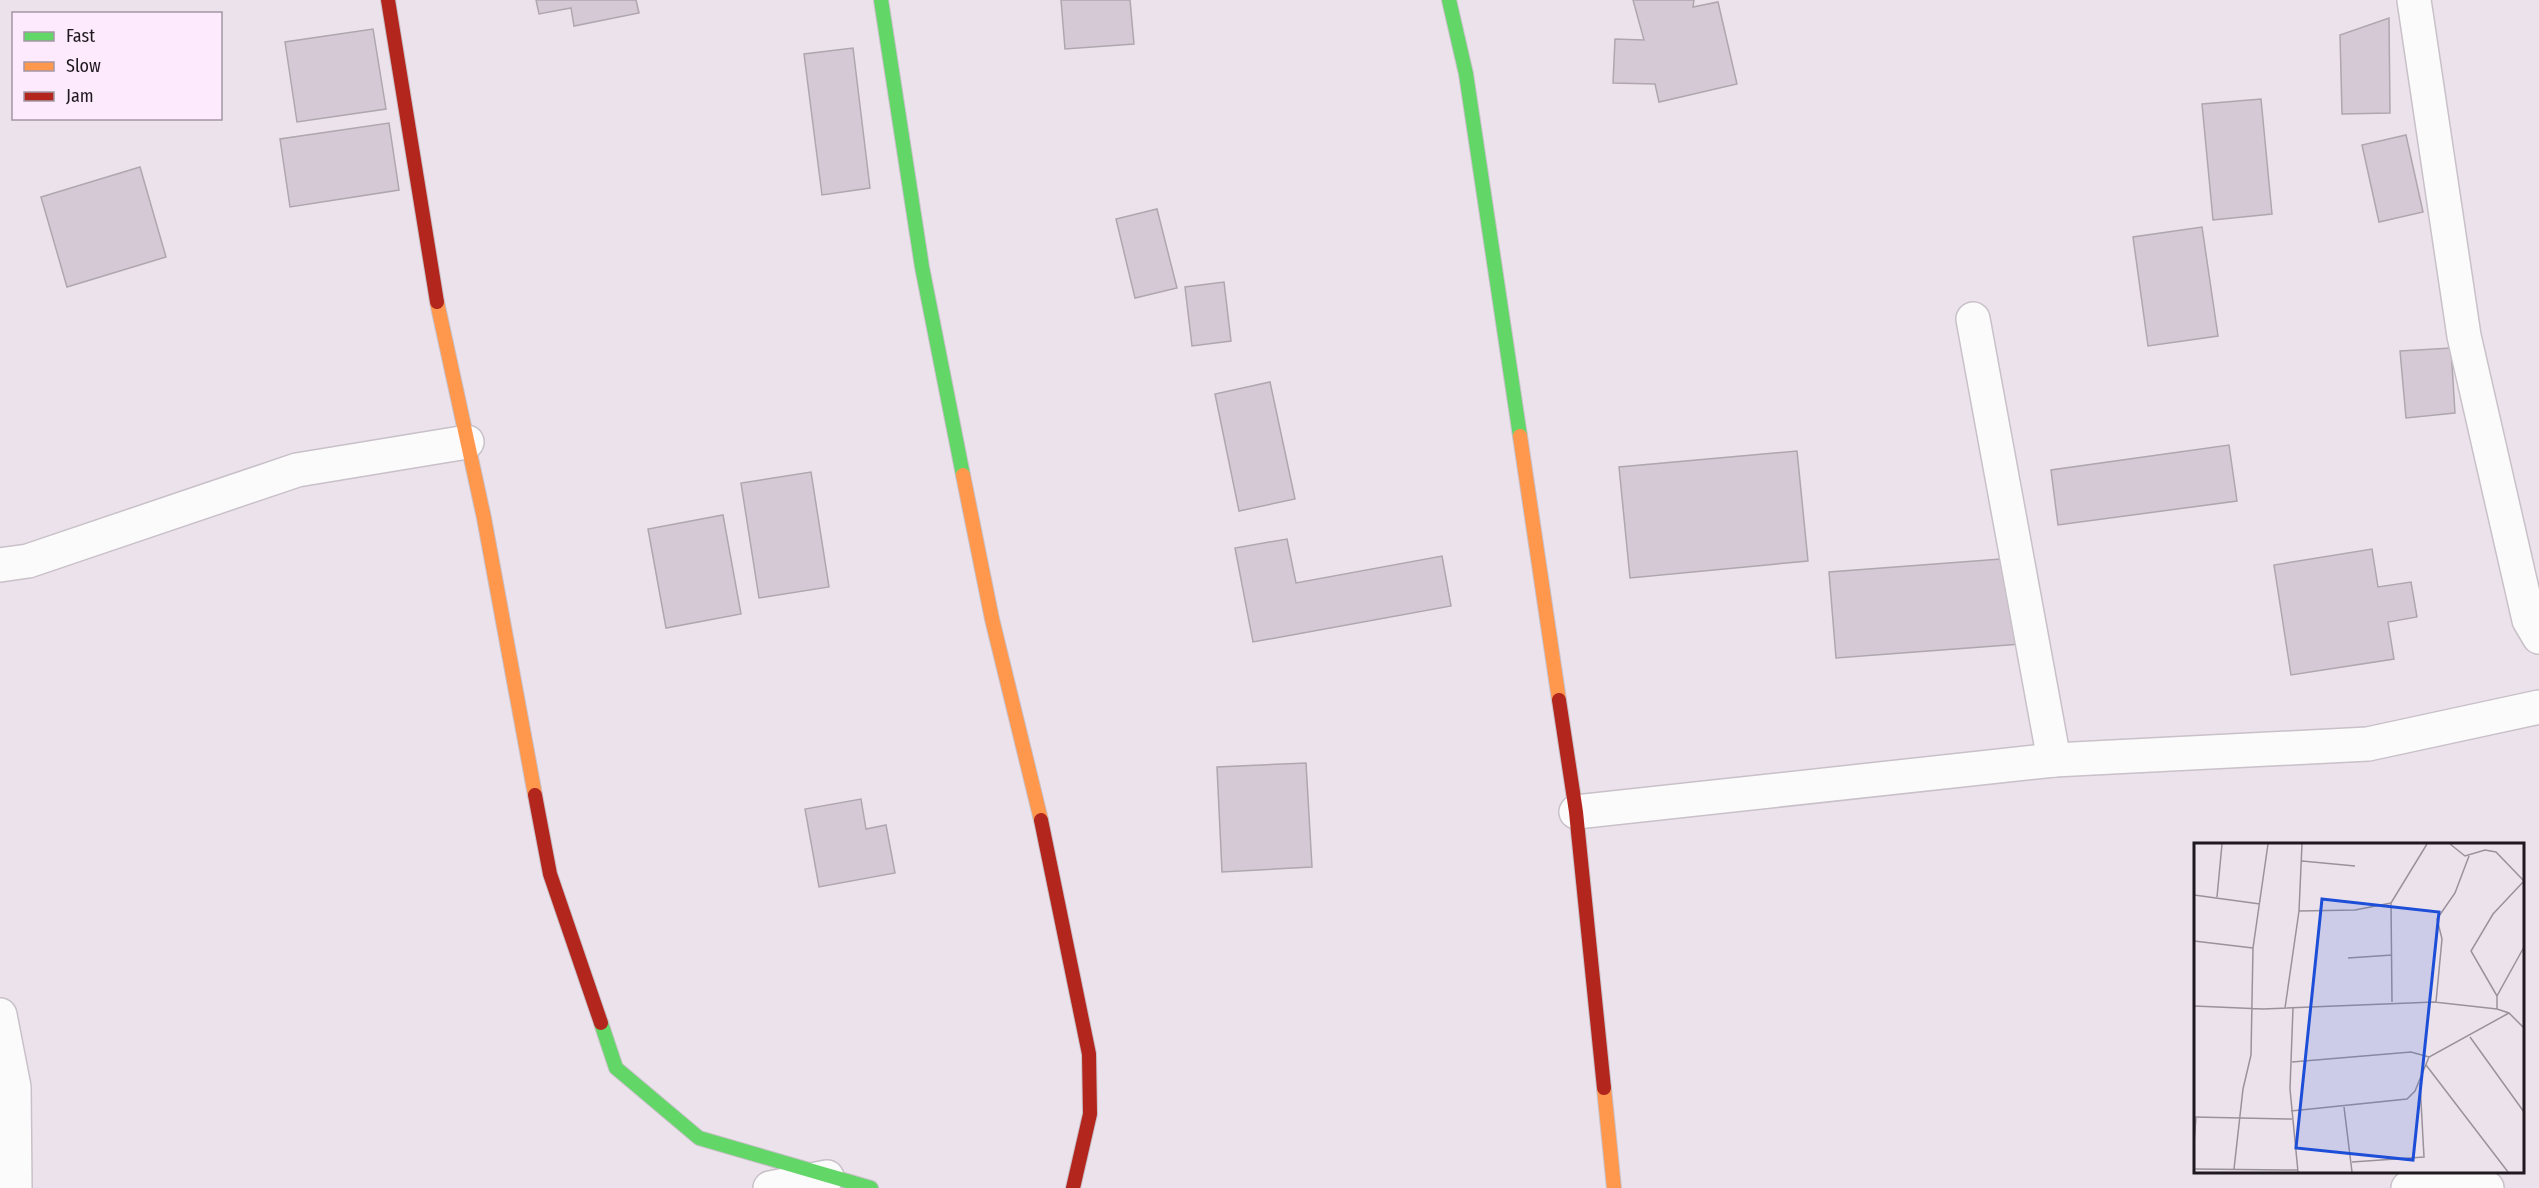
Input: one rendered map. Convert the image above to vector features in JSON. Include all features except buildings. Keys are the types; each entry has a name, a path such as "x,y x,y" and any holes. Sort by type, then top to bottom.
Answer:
{"street":[{"path":"388,0 437,303 484,518 550,874 616,1068 699,1138 827,1177 872,1188"},
{"path":"881,0 926,291 992,620 1050,856 1089,1054 1090,1114 1073,1188"},
{"path":"1449,0 1466,74 1576,812 1614,1188"},
{"path":"2415,0 2464,336 2529,620 2539,637"},
{"path":"1973,320 2054,760"},
{"path":"0,565 28,561 297,470 468,442"},
{"path":"1576,812 2054,760 2368,744 2539,707"},
{"path":"0,1015 14,1087 15,1188"},
{"path":"770,1188 827,1177"},
{"path":"2408,1188 2414,1184 2462,1179 2487,1188"}],"traffic: fast":[{"path":"881,0 922,267 963,475"},
{"path":"1449,0 1466,74 1520,436"},
{"path":"601,1023 616,1068 699,1138 871,1188"}],"traffic: slow":[{"path":"437,302 484,518 535,795"},
{"path":"1520,436 1559,700"},
{"path":"963,475 992,619 1041,820"},
{"path":"1604,1088 1614,1188"}],"traffic: jam":[{"path":"388,0 437,302"},
{"path":"1559,700 1576,812 1604,1088"},
{"path":"535,795 550,874 601,1023"},
{"path":"1041,820 1089,1054 1090,1114 1073,1188"}]}
